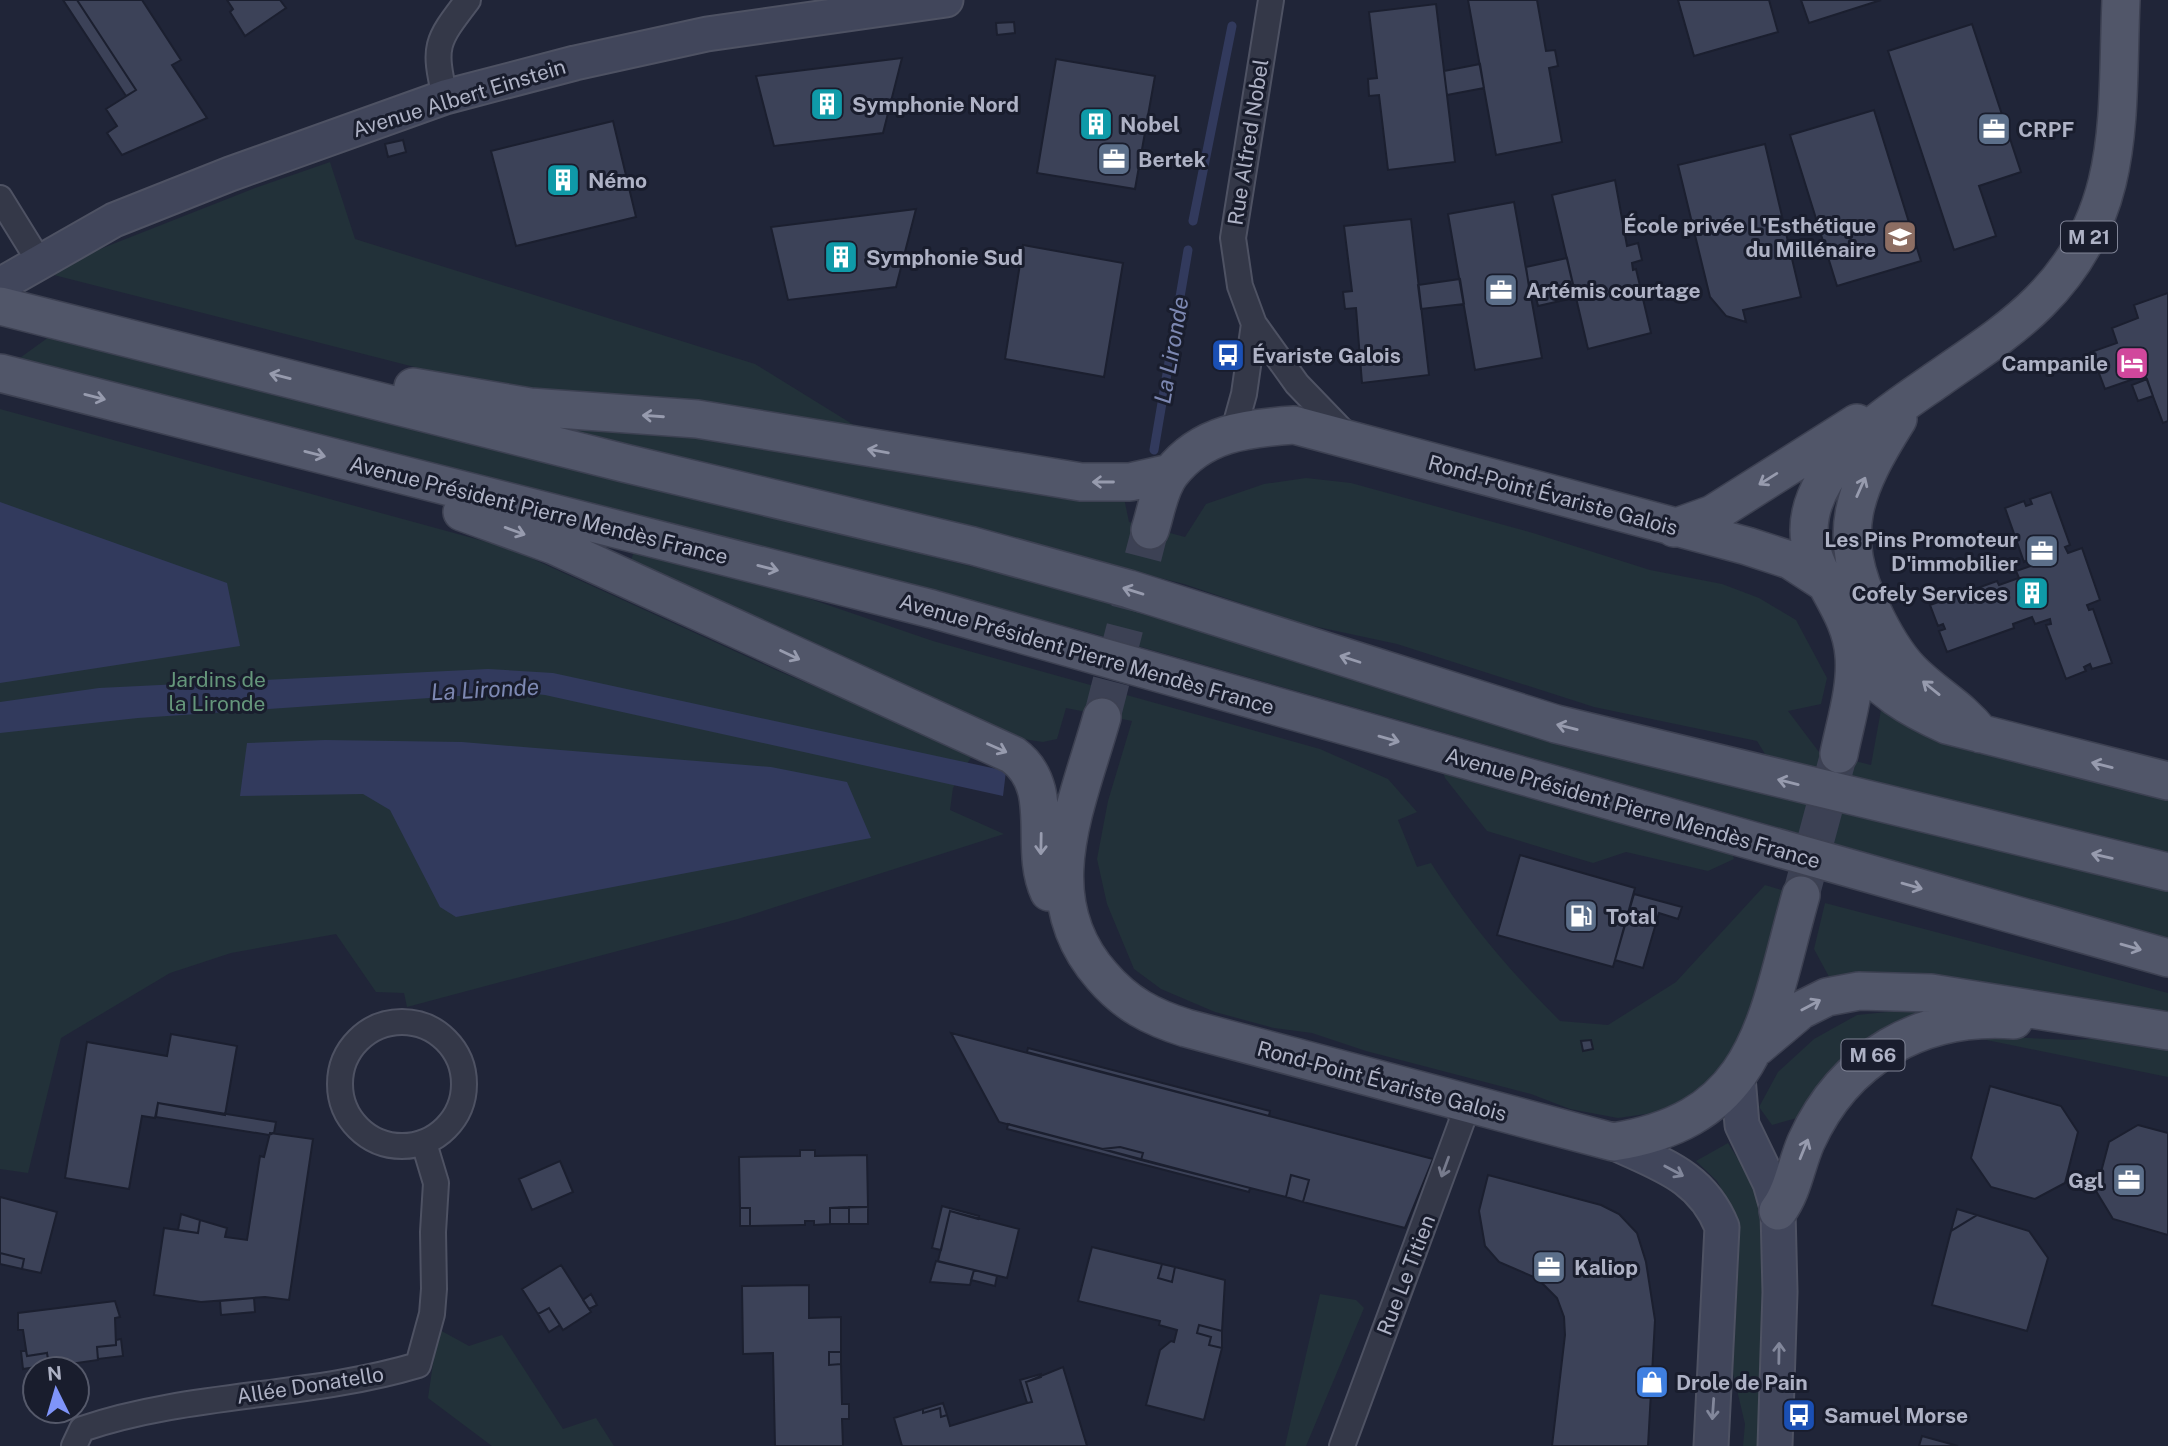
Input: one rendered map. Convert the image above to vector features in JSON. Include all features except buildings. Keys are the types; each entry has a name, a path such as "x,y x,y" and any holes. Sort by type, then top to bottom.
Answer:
{"main road":[{"name":"Avenue Albert Einstein","path":"0,285 114,220 217,179 445,97 575,63 707,34 946,0"},
{"name":"M 21","path":"1824,582 1815,565 1810,540 1813,508 1823,481 1848,449 1912,397 2009,328 2059,281 2081,252 2108,190 2113,153 2121,0"},
{"path":"0,306 973,546 1129,589 1556,724 2168,872"},
{"name":"Avenue Président Pierre Mendès France","path":"14,377 932,609 2168,958"},
{"path":"370,399 401,386 530,407 697,419 1081,482 1130,482 1170,473"},
{"name":"M 21","path":"1674,528 1713,514 1853,425 1912,397"},
{"name":"M 21","path":"1912,397 1877,453 1862,486 1850,537 1861,588 1886,639 1910,670 1964,712 1981,734"},
{"name":"Rond-Point Évariste Galois","path":"1170,473 1198,449 1234,430 1294,425 1747,546 1790,560 1824,582"},
{"path":"1150,530 1170,473"},
{"path":"441,485 452,508 553,545 1013,755 1034,776 1042,818 1041,862 1047,887 1070,928"},
{"path":"1824,582 1849,632 1854,656 1839,754"},
{"path":"1854,656 1870,677 1913,709 1947,725 2168,781"},
{"name":"Rond-Point Évariste Galois","path":"1102,718 1066,854 1063,898 1070,928 1088,960 1130,1004 1154,1018 1613,1142 1645,1137 1694,1117 1716,1101 1738,1077 1757,1047 1801,895"},
{"path":"1757,1047 1801,1010 1827,997 1858,991 1931,992 2051,1009 2168,1031"},
{"name":"M 66","path":"1778,1212 1787,1199 1806,1144 1822,1110 1844,1081 1869,1057 1899,1041 1939,1028 1996,1019 2022,1021 2051,1009"},
{"path":"1738,1077 1742,1125 1770,1183 1778,1212 1780,1293 1775,1446"},
{"path":"1613,1142 1681,1174 1708,1199 1722,1227 1711,1446"}],"street":[{"path":"445,97 436,49 443,33 468,0"},
{"name":"Rue Alfred Nobel","path":"1271,0 1233,237 1240,286 1254,324 1297,384 1350,439"},
{"path":"0,198 39,261"},
{"name":"Rue Alfred Nobel","path":"1234,430 1244,394 1254,324"},
{"path":"395,1021 417,1023 433,1029 446,1040 458,1057 463,1072 463,1094 457,1114 441,1133 425,1143 396,1146 372,1139 354,1124 344,1107 340,1077 347,1053 362,1035 378,1026 395,1021"},
{"name":"Rue Le Titien","path":"1342,1446 1462,1121 1459,1102"},
{"name":"Allée Donatello","path":"74,1446 82,1429 118,1417 197,1402 353,1382 418,1365 432,1314 434,1289 436,1183 425,1143"}],"green space":[{"path":"330,162 355,239 755,364 857,427 485,385 42,272 255,188"},
{"path":"53,334 1092,597 1426,701 2168,885 2168,938 1081,630 17,360"},
{"name":"Jardins de la Lironde","path":"0,409 509,548 776,670 973,754 953,788 950,810 1004,834 738,919 407,1007 404,993 376,992 336,934 231,953 170,973 61,1038 28,1173 0,1169"},
{"path":"568,424 682,432 1123,493 1129,522 1185,537 1206,504 1264,484 1306,478 1351,483 1533,533 1650,570 1722,584 1759,598 1796,620 1827,678 1821,704 1788,711 1819,752 1871,765 1883,699 2168,794 2168,852 1791,762 1765,754 1757,741 1594,707 1397,644 1299,623 1184,584 567,431"},
{"path":"634,552 790,592 933,641 1320,749 1388,779 1417,812 1398,820 1417,867 1431,863 1460,907 1491,946 1560,1021 1608,1025 1676,982 1765,885 1785,891 1741,1042 1712,1081 1667,1111 1618,1118 1570,1109 1531,1094 1366,1051 1312,1033 1274,1028 1215,1012 1161,989 1134,969 1107,904 1097,859 1108,801 1132,721 1066,708 1057,739 1043,742 1016,738 629,565"},
{"path":"1441,767 1731,850 1734,859 1708,871 1626,852 1593,863 1487,831 1445,778"},
{"path":"1825,903 2168,993 2168,1020 1834,986 1814,949"},
{"path":"1946,1006 1804,1116 1772,1125 1759,1107 1778,1072 1814,1039 1857,1015"},
{"path":"1962,1035 2073,1040 2141,1036 2168,1042 2168,1077"},
{"path":"1728,1143 1758,1191 1767,1257 1761,1446 1743,1446 1745,1424 1733,1373 1739,1254 1735,1213 1717,1181 1696,1161"},
{"path":"1320,1294 1356,1300 1364,1308 1306,1446 1285,1446"},
{"path":"438,1329 469,1346 502,1335 563,1429 596,1418 614,1446 492,1446 428,1398"}],"water":[{"path":"0,502 227,583 240,646 0,683"},
{"path":"488,669 553,673 1006,771 1003,796 545,695 517,692 138,718 0,733 0,702 99,688"},
{"path":"325,740 462,742 771,767 847,782 871,838 456,917 440,907 390,810 363,794 240,796 247,743"}],"waterway":[{"name":"La Lironde","path":"1193,221 1232,26"},
{"name":"La Lironde","path":"1154,450 1188,250"}],"tunnel":[{"path":"1102,717 1150,530"},
{"path":"1801,895 1837,761"}],"place":[{"name":"Symphonie Nord","path":"827,104"},
{"name":"Nobel","path":"1096,124"},
{"name":"CRPF","path":"1994,129"},
{"name":"Bertek","path":"1114,159"},
{"name":"Némo","path":"563,180"},
{"name":"École privée L'Esthétique du Millénaire","path":"1900,237"},
{"name":"Symphonie Sud","path":"841,257"},
{"name":"Artémis courtage","path":"1501,290"},
{"name":"Évariste Galois","path":"1228,355"},
{"name":"Campanile","path":"2132,363"},
{"name":"Les Pins Promoteur D'immobilier","path":"2042,551"},
{"name":"Cofely Services","path":"2032,593"},
{"name":"Total","path":"1581,916"},
{"name":"Ggl","path":"2129,1180"},
{"name":"Kaliop","path":"1549,1267"},
{"name":"Drole de Pain","path":"1652,1382"},
{"name":"Samuel Morse","path":"1799,1415"}]}
